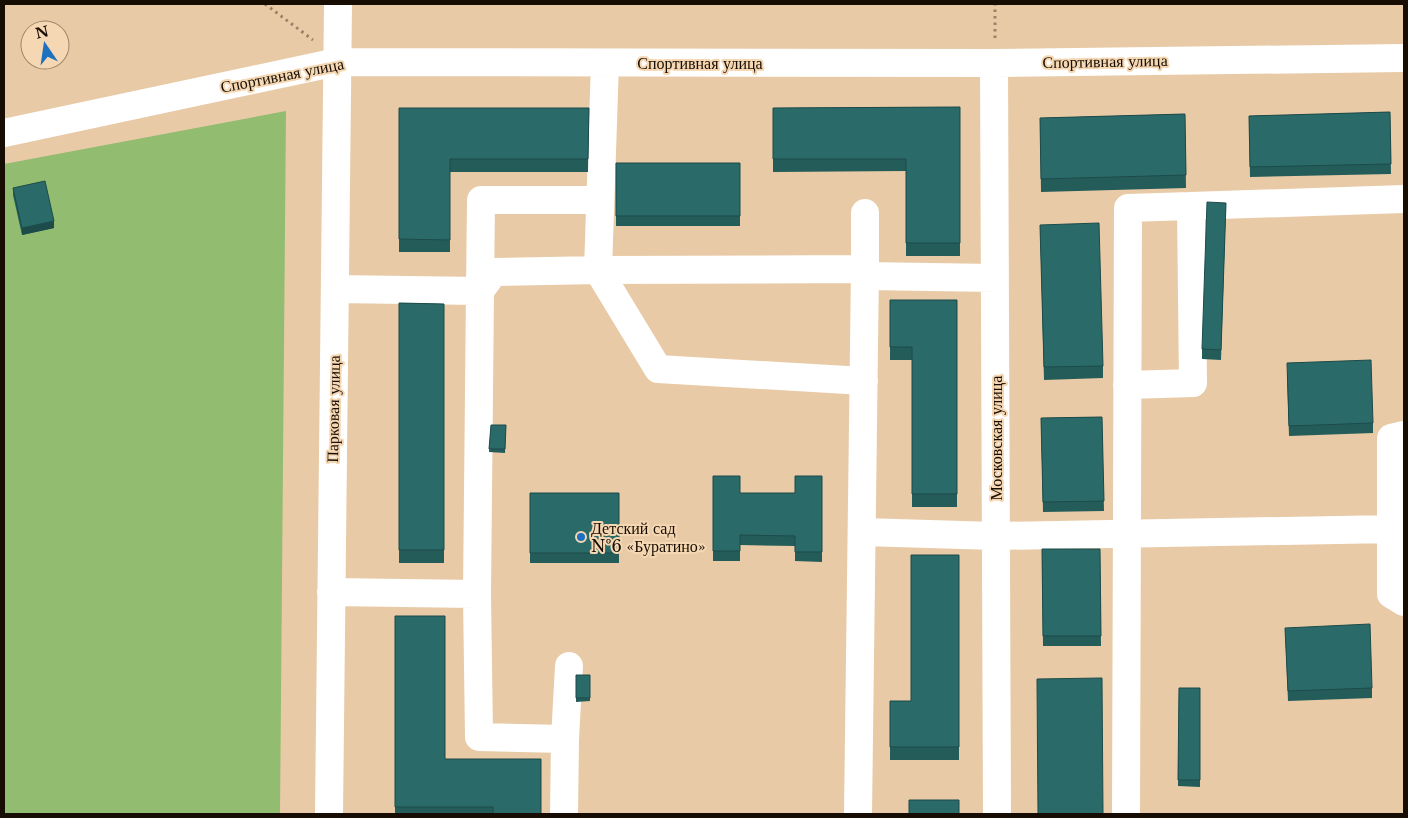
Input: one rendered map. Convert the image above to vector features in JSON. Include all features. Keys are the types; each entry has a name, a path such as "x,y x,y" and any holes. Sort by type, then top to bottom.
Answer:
{"street":[{"name":"Парковая улица","path":"329,814 338,4"},
{"name":"Спортивная улица","path":"4,133 337,62 994,62 1404,58"},
{"path":"605,62 598,270 658,369 864,381"},
{"name":"Московская улица","path":"994,62 997,814"},
{"path":"1126,814 1128,208 1404,199"},
{"path":"565,739 479,737 477,594 481,200 600,200"},
{"path":"1127,385 1193,383 1191,206"},
{"path":"858,814 864,381 864,213"},
{"path":"480,291 494,272 598,270 865,273 995,278"},
{"path":"335,288 480,291"},
{"path":"1404,435 1391,438 1391,594 1404,602"},
{"path":"862,532 996,536 1391,529"},
{"path":"331,592 477,594"},
{"path":"564,814 565,739 569,666"}],"path":[{"path":"265,4 306,34 337,62"},
{"path":"994,62 995,4"}],"green space":[{"path":"286,111 280,814 4,814 4,164"}],"building":[{"path":"960,107 960,243 906,243 906,159 773,159 773,108"},
{"path":"399,108 589,108 588,159 450,159 450,240 399,239"},
{"path":"1390,112 1391,164 1250,167 1249,116"},
{"path":"1185,114 1186,175 1041,179 1040,118"},
{"path":"616,163 740,163 740,216 616,216"},
{"path":"45,181 54,221 22,228 13,188"},
{"path":"1207,202 1226,203 1221,350 1202,349"},
{"path":"1099,223 1103,366 1044,367 1040,225"},
{"path":"890,300 957,300 957,494 912,494 912,347 890,347"},
{"path":"399,303 444,304 444,550 399,550"},
{"path":"1371,360 1373,423 1289,426 1287,363"},
{"path":"1102,417 1104,501 1043,502 1041,418"},
{"path":"491,425 506,425 505,449 489,449"},
{"path":"713,476 740,476 740,493 795,493 795,476 822,476 822,552 795,552 795,536 740,535 740,551 713,551"},
{"path":"530,493 619,493 619,553 530,553"},
{"path":"1042,549 1100,549 1101,636 1043,636"},
{"path":"911,555 959,555 959,747 890,747 890,701 911,701"},
{"path":"395,616 445,616 445,759 541,759 541,814 493,814 493,807 395,807"},
{"path":"1370,624 1372,688 1288,691 1285,628"},
{"path":"576,675 590,675 590,698 576,698"},
{"path":"1102,678 1103,814 1038,814 1037,679"},
{"path":"1179,688 1200,688 1200,780 1178,780"},
{"path":"909,800 959,800 959,814 909,814"}],"place":[{"name":"Детский сад №6 «Буратино»","path":"581,537"}]}
